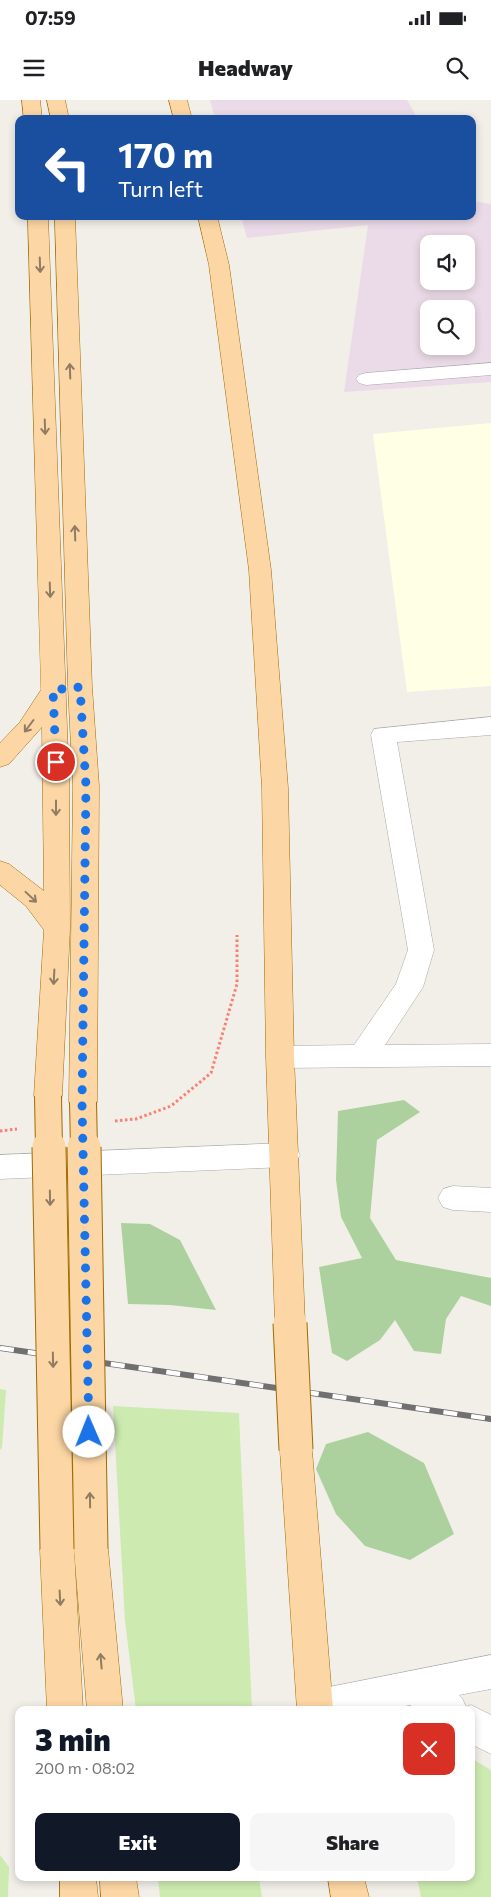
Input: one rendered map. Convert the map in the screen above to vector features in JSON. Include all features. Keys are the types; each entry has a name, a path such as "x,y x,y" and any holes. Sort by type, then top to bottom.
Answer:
{"main road":[{"path":"31,100 33,115"},
{"path":"56,100 59,115"},
{"path":"178,100 182,115"},
{"path":"38,220 56,780 57,928 48,1096 57,1549 66,1706"},
{"path":"65,220 80,687 86,786 82,1102 91,1549 104,1706"},
{"path":"208,220 220,274 260,570 275,788 280,1057 286,1155 290,1323 296,1450 315,1706"},
{"path":"0,758 29,728 53,690"},
{"path":"0,871 35,899 57,928"},
{"path":"78,1881 79,1897"},
{"path":"118,1881 120,1897"},
{"path":"347,1881 350,1897"}],"street":[{"path":"366,380 491,369"},
{"path":"53,690 80,687"},
{"path":"361,1057 409,987 421,950 383,734 491,726"},
{"path":"280,1057 491,1055"},
{"path":"0,1167 286,1155"},
{"path":"453,1198 491,1200"},
{"path":"324,1706 491,1672"},
{"path":"413,1687 444,1706"},
{"path":"475,1726 491,1736"}],"path":[{"path":"106,1122 136,1119 171,1106 211,1073 236,984 237,935"},
{"path":"0,1131 19,1129"}],"shaded area":[{"path":"210,100 407,100 416,115 214,115"},
{"path":"476,202 491,204 491,382 344,392 368,225 247,238 242,220 476,220"},
{"path":"491,423 491,686 407,692 373,434"}],"green space":[{"path":"404,1100 420,1112 377,1140 370,1218 396,1260 491,1278 491,1306 461,1296 446,1319 441,1354 414,1351 395,1320 380,1340 347,1361 332,1353 319,1267 362,1258 341,1217 336,1180 338,1111"},
{"path":"121,1223 150,1224 180,1240 216,1310 170,1305 128,1304"},
{"path":"0,1389 6,1390 2,1448 0,1450"},
{"path":"113,1406 239,1413 252,1706 136,1706 125,1621"},
{"path":"368,1432 424,1463 454,1534 410,1560 365,1546 336,1514 316,1469 326,1444"},
{"path":"475,1760 491,1770 491,1897 421,1897 418,1881 475,1881"},
{"path":"0,1855 9,1867 8,1897 0,1897"},
{"path":"158,1881 259,1881 262,1897 160,1897"}],"railway":[{"path":"0,1348 491,1419"}],"route":[{"path":"56,762 53,690 80,687 86,786 82,1102 89,1432"}]}
